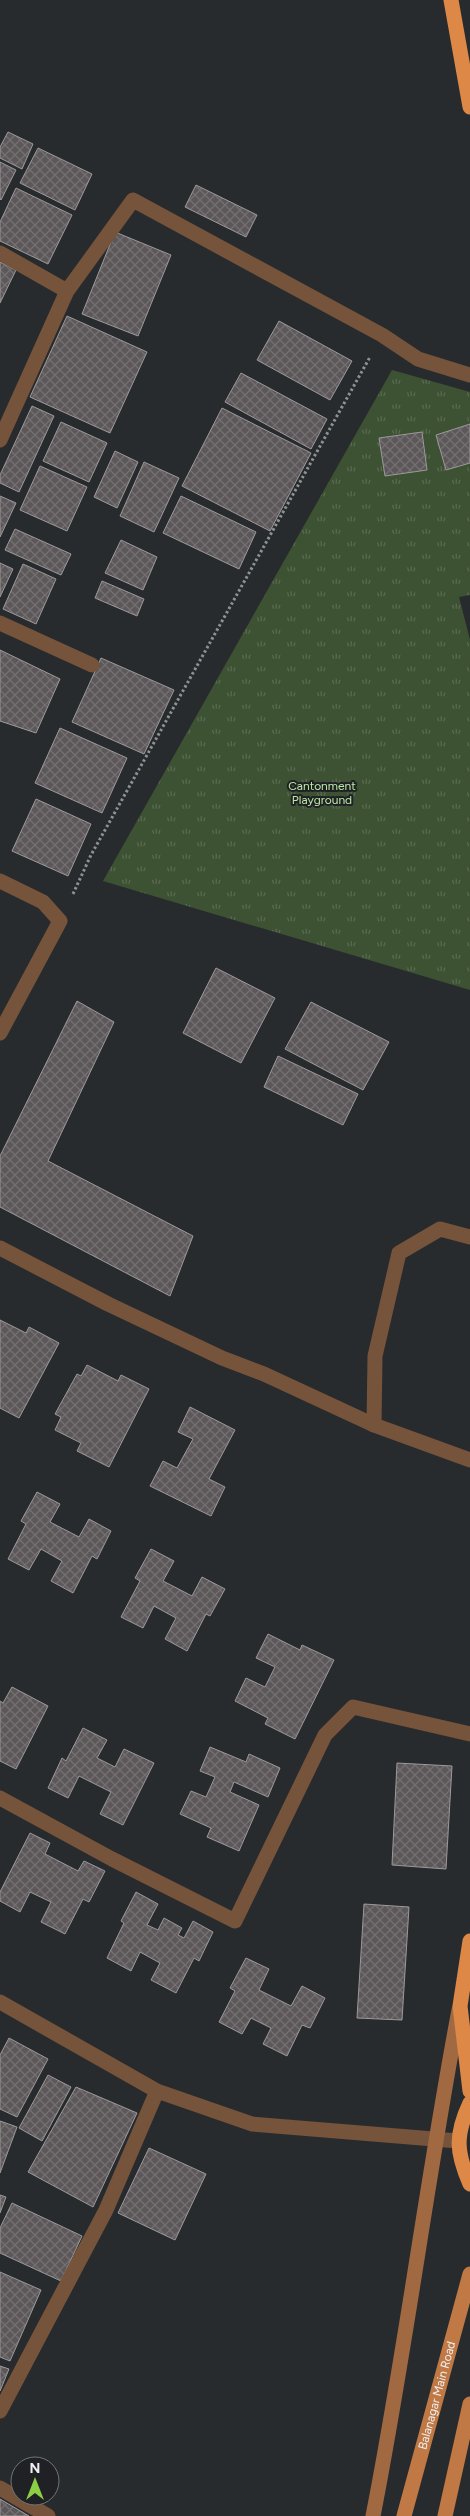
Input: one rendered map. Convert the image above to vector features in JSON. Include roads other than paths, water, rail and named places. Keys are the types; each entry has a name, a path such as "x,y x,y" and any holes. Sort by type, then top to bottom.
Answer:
{"highway":[{"path":"452,0 470,107"},
{"path":"470,1941 460,2006 470,2091"},
{"path":"470,2103 463,2118 458,2141 460,2162 470,2184"}],"main road":[{"name":"Balanagar Main Road","path":"404,2516 470,2274"},
{"path":"445,2516 470,2404"}],"street":[{"path":"0,440 67,291 132,200 382,335 418,359 470,375"},
{"path":"0,253 67,291"},
{"path":"0,624 92,665"},
{"path":"0,881 43,902 60,921 0,1033"},
{"path":"374,1425 375,1356 399,1253 440,1229 470,1237"},
{"path":"0,1248 108,1304 374,1425 470,1460"},
{"path":"0,1798 112,1859 235,1921 325,1734 353,1708 470,1734"},
{"path":"0,2002 157,2091 252,2124 458,2141"},
{"path":"373,2516 390,2431 435,2139 460,2006"},
{"path":"0,2411 106,2210 157,2091"},
{"path":"0,2488 48,2516"}],"park label":[{"name":"Cantonment Playground","path":"322,793"}]}
